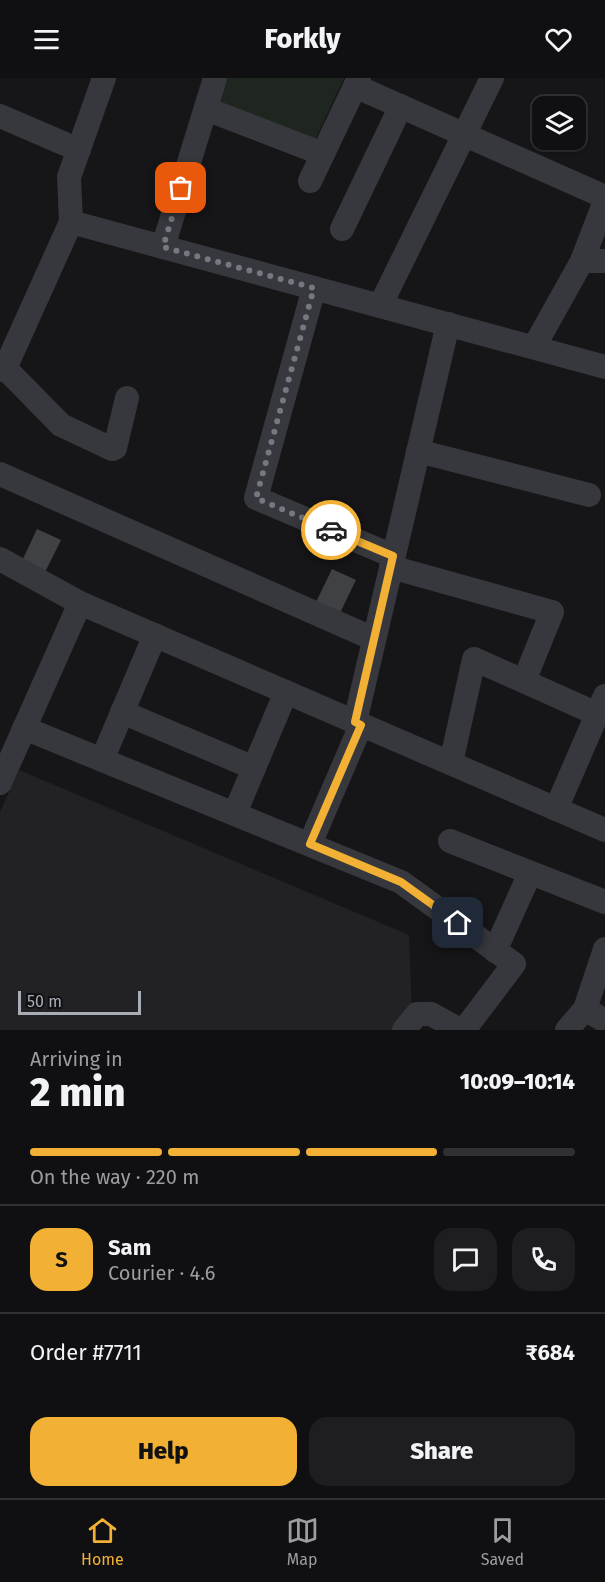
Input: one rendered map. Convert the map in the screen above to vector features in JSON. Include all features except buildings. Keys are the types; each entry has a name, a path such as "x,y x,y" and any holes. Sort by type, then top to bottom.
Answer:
{"street":[{"path":"104,78 69,177 71,222 3,371 61,425 112,449 127,398"},
{"path":"163,247 215,78"},
{"path":"380,306 492,78"},
{"path":"310,181 357,82 401,106 605,199 593,261 534,347"},
{"path":"342,229 401,106"},
{"path":"206,109 323,154"},
{"path":"0,116 79,150"},
{"path":"71,222 605,368"},
{"path":"314,288 256,498 392,562 552,612 524,681"},
{"path":"310,844 358,723 374,639 448,324"},
{"path":"418,450 589,495"},
{"path":"0,474 374,639"},
{"path":"0,561 80,603 605,830"},
{"path":"0,783 80,603"},
{"path":"102,760 155,635"},
{"path":"451,763 474,659 524,681 601,705 556,809"},
{"path":"235,813 286,692"},
{"path":"122,712 254,768"},
{"path":"24,728 401,882 514,964 464,1030"},
{"path":"450,841 605,902"},
{"path":"495,951 530,873"},
{"path":"567,1030 595,1015 605,949"},
{"path":"404,1030 417,1014 431,1014 459,1030"}],"shaded area":[{"path":"225,78 344,78 315,140 216,103"},
{"path":"19,770 409,935 412,1014 398,1030 0,1030 0,812"}],"way so far":[{"path":"181,188 163,247 314,288 256,498 331,530"}],"route":[{"path":"331,530 393,556 355,722 361,725 310,844 401,882 458,923"}]}
